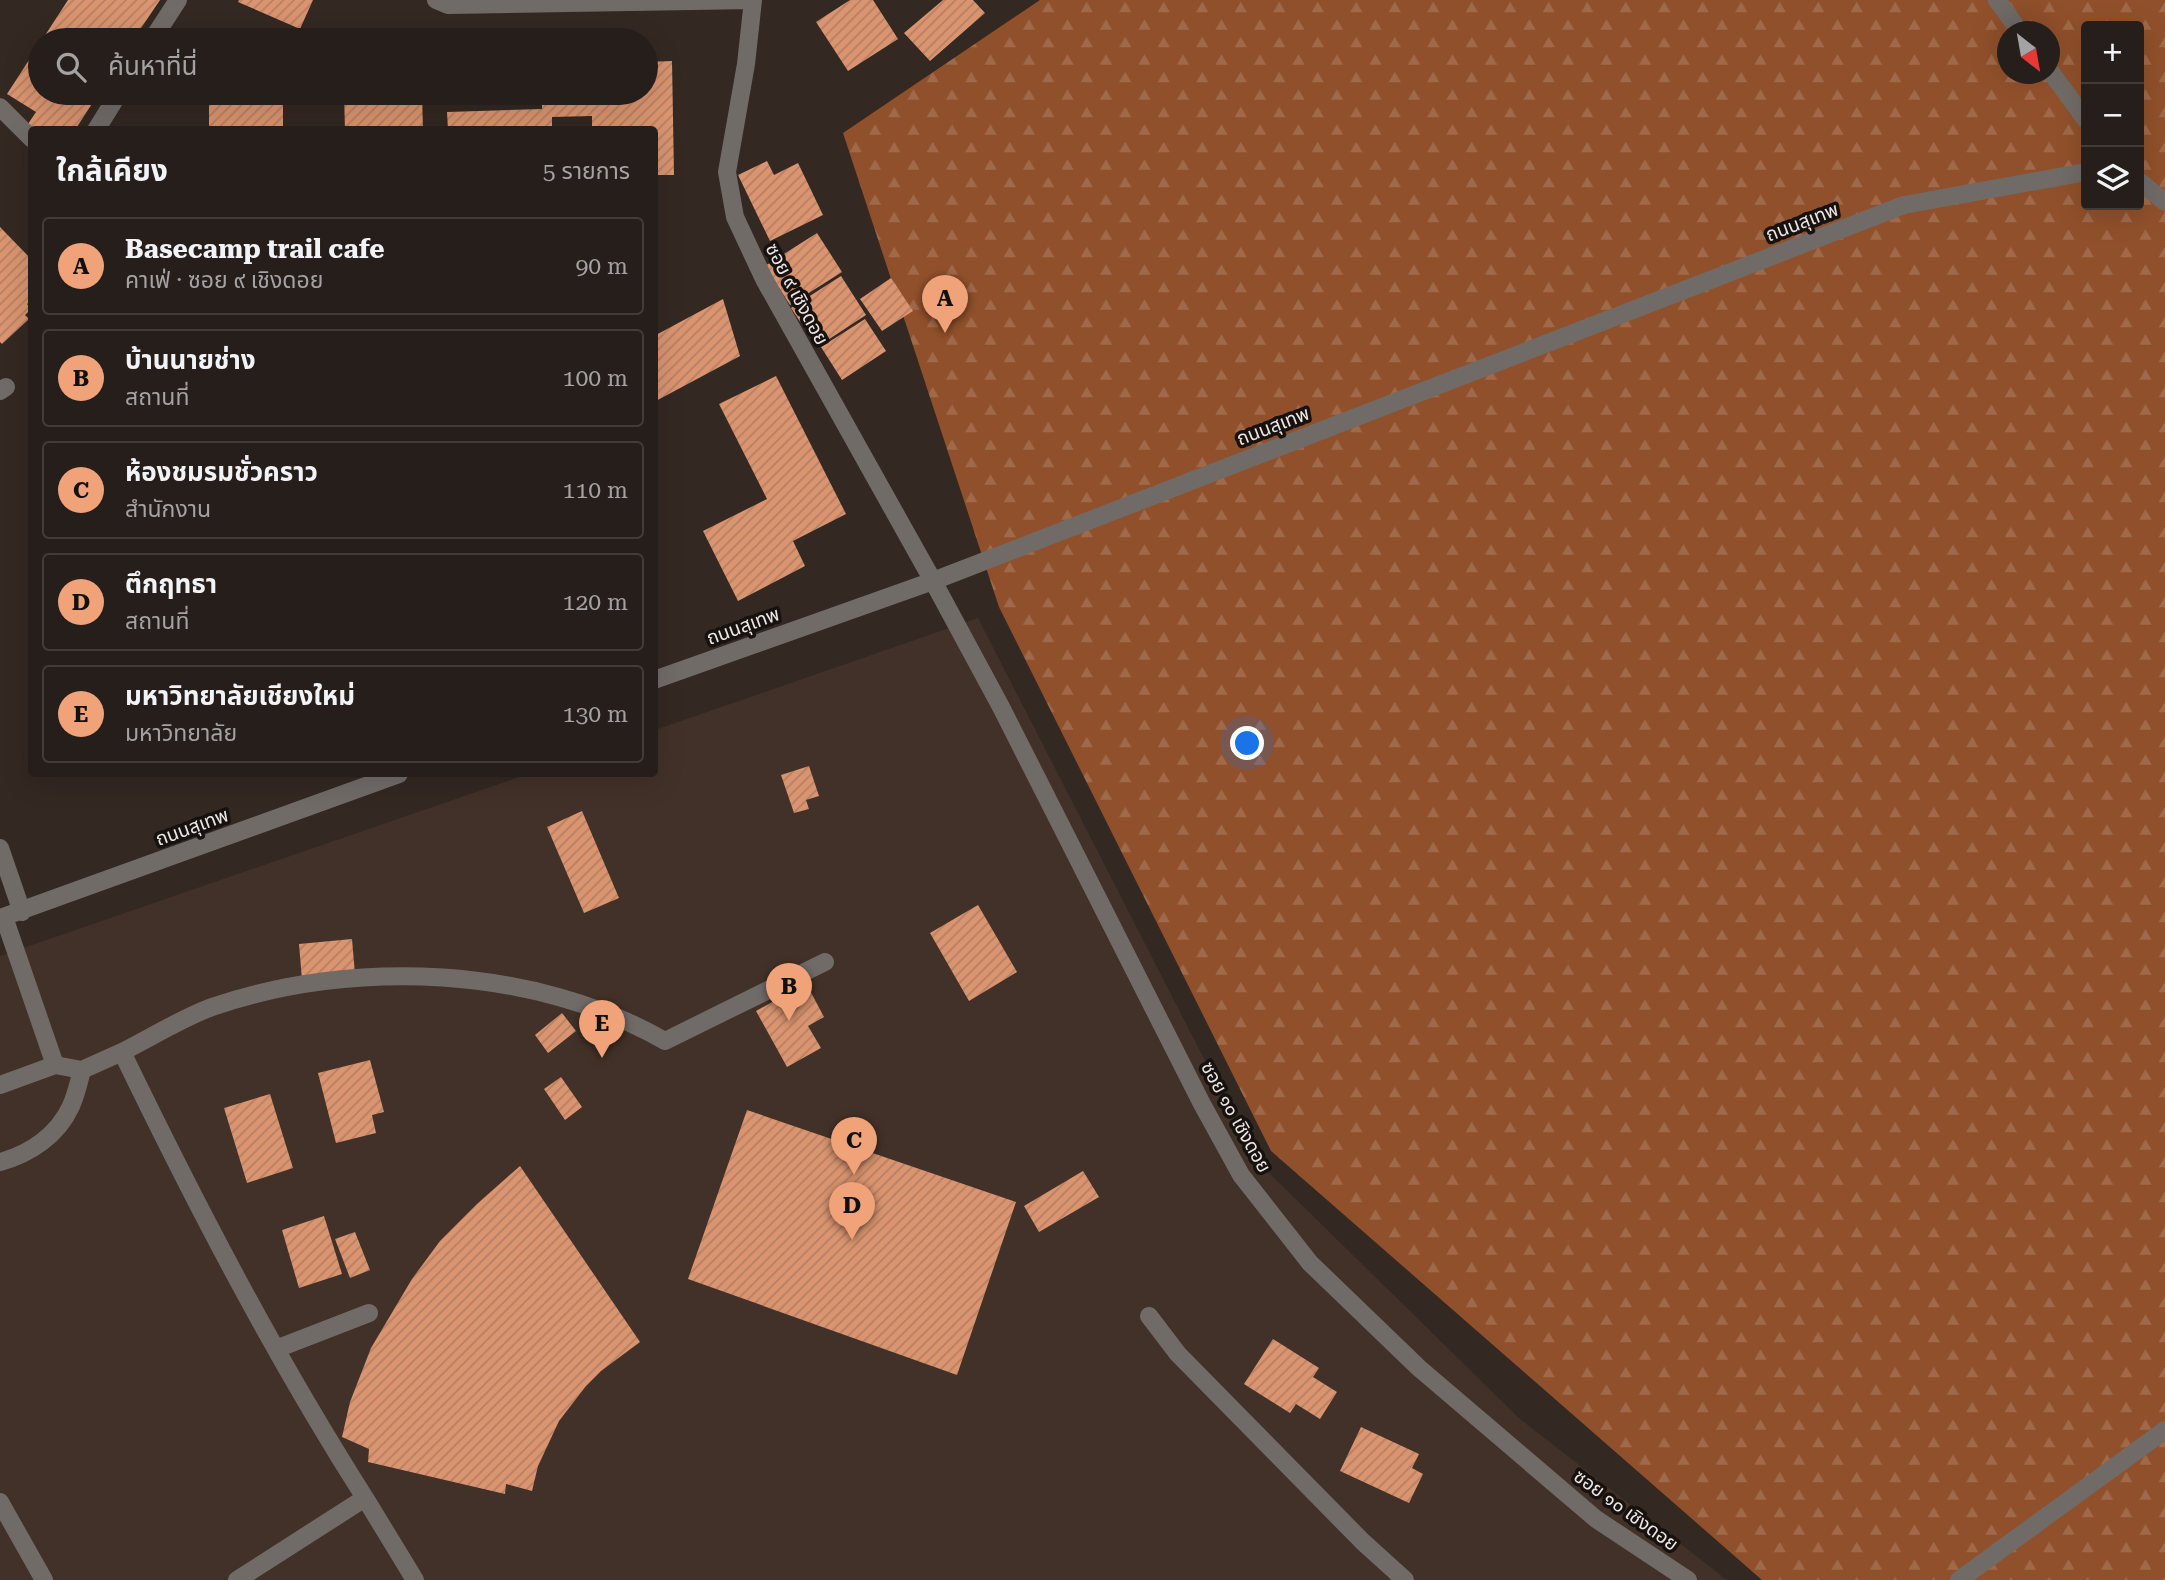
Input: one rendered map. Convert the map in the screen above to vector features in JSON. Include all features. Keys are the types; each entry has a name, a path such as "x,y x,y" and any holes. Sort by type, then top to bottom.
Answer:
{"street":[{"path":"160,28 178,0"},
{"path":"436,0 449,5 753,0"},
{"name":"ซอย ๙ เชิงดอย","path":"753,0 746,64 727,172 735,217 770,290 933,581"},
{"path":"1997,0 2012,21"},
{"path":"2059,84 2081,113"},
{"path":"98,126 112,105"},
{"path":"0,107 28,135"},
{"name":"ถนนสุเทพ","path":"658,679 933,581 1905,205 2081,173"},
{"path":"2144,185 2165,202"},
{"name":"ซอย ๑๐ เชิงดอย","path":"933,581 1074,848 1202,1104 1241,1174 1310,1263 1419,1368 1596,1519 1688,1580"},
{"name":"ถนนสุเทพ","path":"2,918 353,782 381,777"},
{"path":"0,848 22,912"},
{"path":"2,918 55,1065"},
{"path":"0,1085 55,1065 82,1070 211,1007 295,985 373,976 444,977 507,985 561,998 605,1013 665,1041 825,962"},
{"path":"122,1052 174,1160 276,1349 415,1580"},
{"path":"0,1162 16,1158 50,1137 71,1107 82,1070"},
{"path":"276,1349 369,1313"},
{"path":"1149,1316 1178,1354 1363,1542 1405,1580"},
{"path":"1959,1580 2165,1430"},
{"path":"237,1580 365,1498"},
{"path":"0,1502 44,1580"}],"shaded area":[{"path":"978,618 1256,1160 1519,1418 1727,1580 0,1580 0,956 519,777 658,777 658,729"}],"green space":[{"path":"1040,0 2165,0 2165,1580 1762,1580 1271,1151 999,607 843,133"}],"building":[{"path":"68,0 160,0 141,28 50,28"},
{"path":"239,0 313,0 300,28 238,2"},
{"path":"850,0 873,0 898,39 848,71 816,22"},
{"path":"943,0 973,0 985,13 930,61 904,33"},
{"path":"672,61 674,175 658,175 658,126 592,126 592,116 552,117 552,126 448,126 447,112 542,109 542,105 658,105 658,62"},
{"path":"28,62 28,105 91,105 78,126 31,126 28,124 36,112 7,94"},
{"path":"209,105 283,105 283,126 209,126"},
{"path":"344,105 422,105 423,126 345,126"},
{"path":"767,161 774,175 798,163 823,215 770,241 738,175"},
{"path":"0,227 28,256 28,312 25,315 28,320 2,344"},
{"path":"817,233 842,272 790,305 765,266"},
{"path":"841,276 866,315 817,347 791,308"},
{"path":"891,278 913,311 882,331 860,299"},
{"path":"723,299 740,356 658,400 658,334"},
{"path":"865,319 886,351 842,380 821,347"},
{"path":"776,376 846,514 793,541 805,566 738,601 703,531 767,499 719,404"},
{"path":"809,766 819,796 806,800 809,809 794,813 781,775"},
{"path":"582,811 619,898 584,913 547,827"},
{"path":"978,905 1017,972 969,1001 930,933"},
{"path":"352,939 355,974 302,980 299,944"},
{"path":"806,983 824,1017 808,1026 821,1048 787,1067 756,1011"},
{"path":"562,1013 576,1031 548,1053 535,1035"},
{"path":"370,1060 384,1112 372,1115 376,1133 336,1143 318,1073"},
{"path":"561,1077 582,1107 565,1120 544,1089"},
{"path":"270,1094 293,1168 247,1183 224,1108"},
{"path":"747,1110 1016,1202 957,1375 688,1279"},
{"path":"520,1166 640,1342 601,1371 559,1421 538,1466 532,1491 506,1484 505,1494 368,1462 369,1449 342,1437 350,1402 371,1348 412,1279 440,1241"},
{"path":"1083,1171 1099,1197 1039,1232 1024,1206"},
{"path":"324,1216 342,1274 299,1288 282,1230"},
{"path":"355,1232 370,1270 350,1278 335,1239"},
{"path":"1273,1339 1319,1368 1313,1377 1337,1392 1320,1419 1296,1404 1290,1413 1244,1384"},
{"path":"1361,1427 1419,1454 1412,1468 1423,1474 1409,1503 1340,1471"}],"place":[{"name":"Basecamp trail cafe","path":"945,333"},
{"name":"บ้านนายช่าง","path":"789,1021"},
{"name":"มหาวิทยาลัยเชียงใหม่","path":"602,1058"},
{"name":"ห้องชมรมชั่วคราว","path":"854,1175"},
{"name":"ตึกฤทธา","path":"852,1240"}]}
